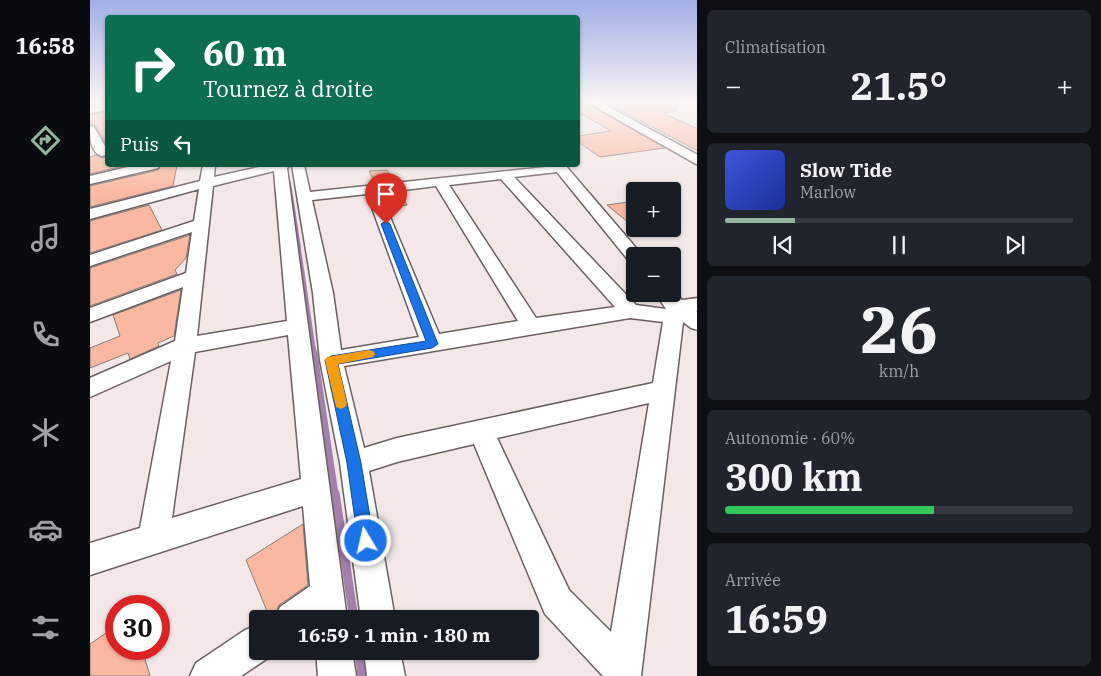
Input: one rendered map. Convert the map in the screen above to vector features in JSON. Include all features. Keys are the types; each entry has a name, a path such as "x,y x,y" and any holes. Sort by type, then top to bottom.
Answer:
{"street":[{"path":"92,133 100,152"},
{"path":"646,133 697,161"},
{"path":"90,180 145,167"},
{"path":"90,214 208,174 270,167"},
{"path":"288,167 298,326 329,607"},
{"path":"289,167 304,197 323,293 331,360 354,463 377,610"},
{"path":"304,197 553,167"},
{"path":"561,167 627,247"},
{"path":"154,538 185,346 208,174"},
{"path":"504,174 630,312"},
{"path":"440,181 531,326"},
{"path":"372,189 432,344"},
{"path":"90,261 202,224"},
{"path":"90,315 195,276"},
{"path":"331,360 531,326 630,312 682,309 663,390 622,673"},
{"path":"90,388 185,346 298,326"},
{"path":"354,463 397,450 663,390"},
{"path":"481,431 557,602 622,673"},
{"path":"90,559 317,488"},
{"path":"209,676 249,649"},
{"path":"335,660 337,676"},
{"path":"383,660 386,676"}],"building":[{"path":"100,133 105,133 105,141"},
{"path":"601,133 638,133 665,148 600,157 580,143 580,136"},
{"path":"663,133 697,133 697,150"},
{"path":"96,155 102,158 105,157 105,167 120,167 90,174 90,157"},
{"path":"160,167 177,167 173,186 90,207 90,186 158,170"},
{"path":"387,170 394,181 375,183 369,171"},
{"path":"400,192 407,205 388,208 383,195"},
{"path":"626,202 626,221 607,205"},
{"path":"149,205 162,230 90,253 90,221"},
{"path":"190,235 186,258 175,270 177,274 90,306 90,268"},
{"path":"181,290 174,336 158,343 159,346 130,359 128,353 90,368 90,348 120,336 113,315"},
{"path":"303,524 308,585 279,605 277,610 267,610 246,560"},
{"path":"105,634 105,660 145,660 150,676 90,676 90,644"}],"waterway":[{"path":"289,183 299,247"},
{"path":"298,246 314,354"},
{"path":"314,353 335,494"},
{"path":"335,493 353,610"},
{"path":"360,660 362,676"}],"slow traffic":[{"path":"341,404 331,360 369,354"}],"route":[{"path":"366,541 354,463 331,360 432,344 386,224"}]}
